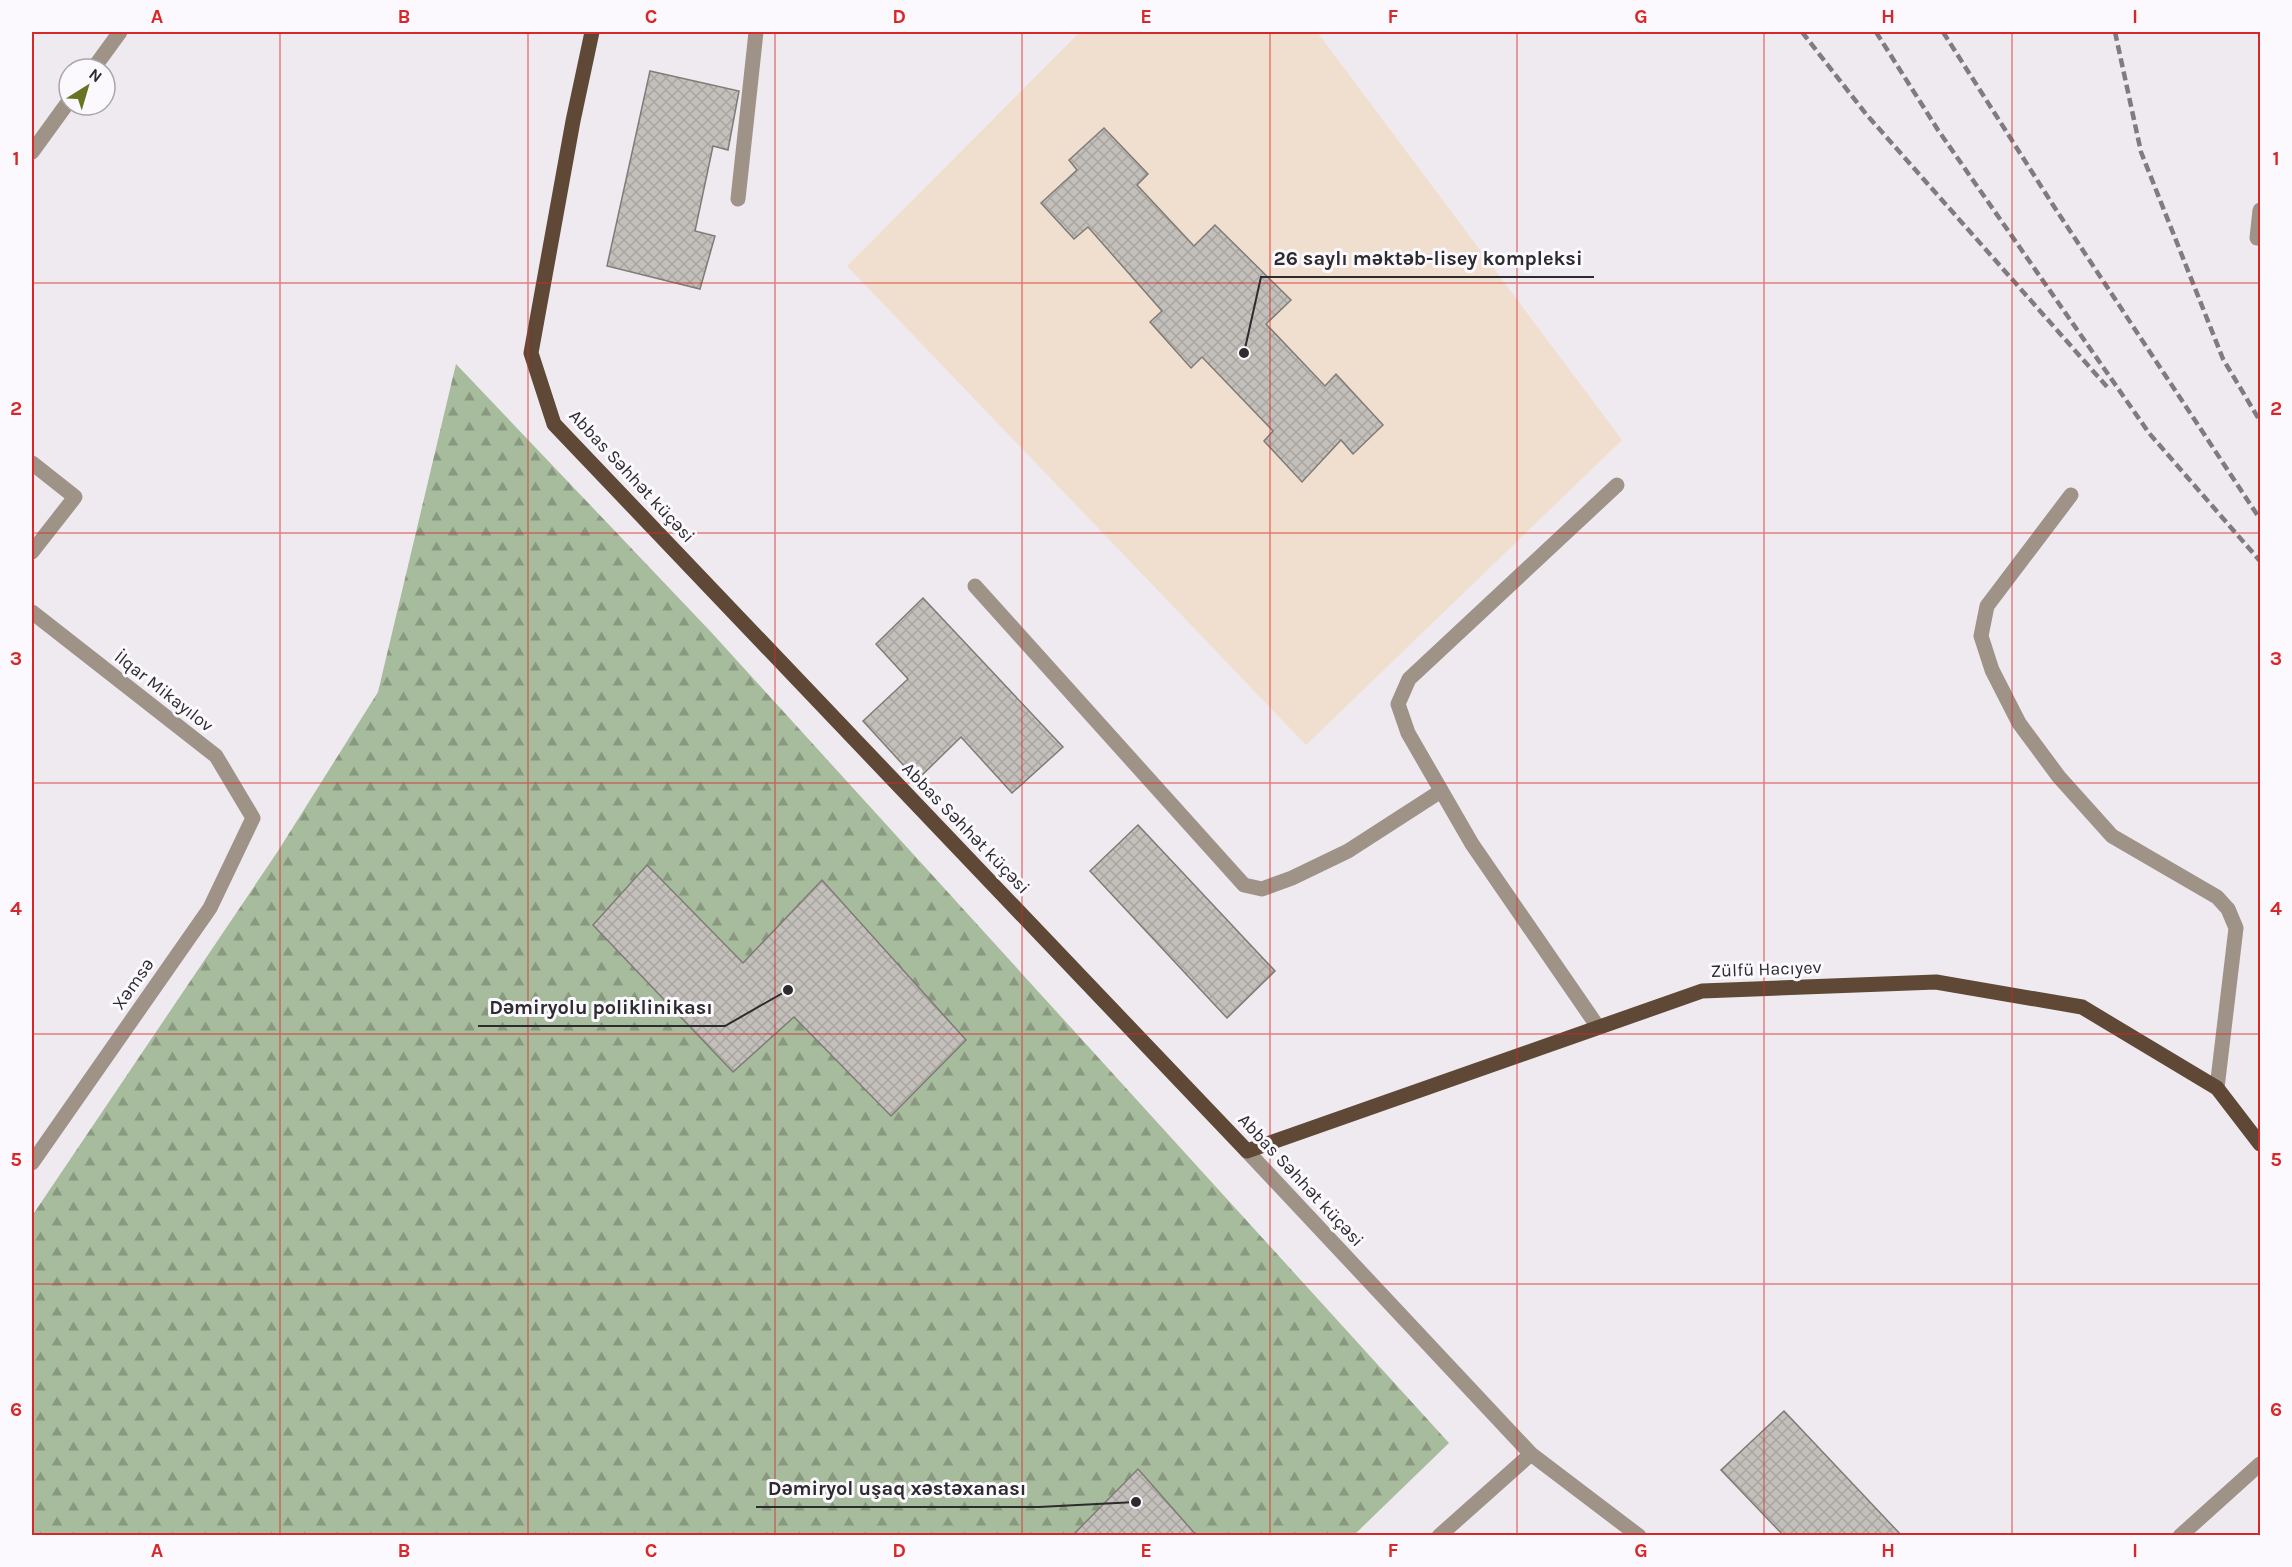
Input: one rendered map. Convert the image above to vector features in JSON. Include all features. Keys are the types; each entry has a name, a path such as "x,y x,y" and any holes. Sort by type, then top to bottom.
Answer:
{"main road":[{"name":"Abbas Səhhət küçəsi","path":"592,32 573,121 531,353 554,424 1247,1151"},
{"name":"Zülfü Hacıyev","path":"1247,1151 1702,991 1936,982 2082,1007 2217,1088 2260,1144"}],"street":[{"path":"102,57 120,32"},
{"path":"738,199 756,32"},
{"path":"32,152 57,117"},
{"path":"2257,238 2260,210"},
{"path":"32,463 75,497 32,552"},
{"path":"1598,1027 1472,844 1408,734 1398,704 1409,678 1617,485"},
{"path":"2072,495 1987,606 1982,636 1992,670 2019,723 2060,777 2112,836 2181,879 2217,897 2228,909 2236,928 2217,1088"},
{"path":"975,586 1244,885 1262,889 1292,878 1348,850 1441,791"},
{"name":"İlqar Mikayılov","path":"32,612 216,756 253,818"},
{"name":"Xəmsə","path":"32,1163 210,908 253,818"},
{"name":"Abbas Səhhət küçəsi","path":"1247,1151 1531,1454 1639,1536"},
{"path":"1439,1536 1531,1454"},
{"path":"2180,1536 2260,1464"}],"shaded area":[{"path":"1080,32 1317,32 1622,440 1306,745 847,266"}],"green space":[{"path":"456,364 711,632 1449,1443 1354,1535 32,1536 32,1216 278,851 378,692"}],"building":[{"path":"650,71 739,91 728,150 713,146 695,231 715,236 700,289 607,266"},
{"path":"1104,128 1148,174 1137,185 1194,246 1215,225 1291,300 1266,324 1325,386 1336,374 1383,425 1353,454 1341,440 1302,482 1264,441 1273,431 1202,357 1191,368 1150,322 1162,311 1088,227 1074,239 1041,203 1077,170 1069,160"},
{"path":"923,598 1063,747 1012,793 961,737 917,780 863,721 908,679 876,644"},
{"path":"1138,825 1275,971 1227,1018 1090,871"},
{"path":"647,865 743,963 822,880 966,1040 891,1116 794,1017 733,1072 593,925"},
{"path":"1784,1411 1902,1536 1784,1536 1721,1470"},
{"path":"1138,1469 1197,1536 1072,1536"}],"railway":[{"path":"1802,32 1866,114 2109,389"},
{"path":"1876,32 1938,130 2149,433 2260,561"},
{"path":"1943,32 2053,205 2260,519"},
{"path":"2115,32 2141,152 2223,359 2260,421"}],"place":[{"name":"26 saylı məktəb-lisey kompleksi","path":"1244,353"},
{"name":"Dəmiryolu poliklinikası","path":"788,990"},
{"name":"Dəmiryol uşaq xəstəxanası","path":"1136,1502"}]}
